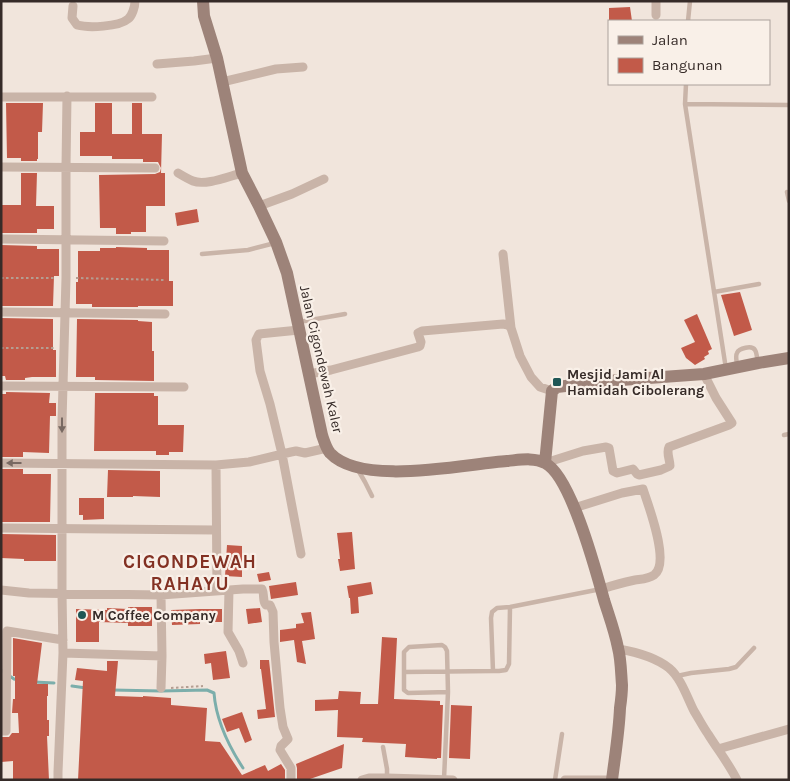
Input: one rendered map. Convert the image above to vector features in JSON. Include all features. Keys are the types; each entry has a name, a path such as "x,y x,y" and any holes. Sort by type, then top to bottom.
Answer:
{"main road":[{"name":"Jalan Cigondewah Kaler","path":"202,1 204,16 217,58 242,173 260,206 287,273 322,435 332,455 356,467 388,472 425,471 521,460 534,460 546,463"},
{"path":"612,780 622,688 619,649 587,542 574,508 554,470 546,463 552,391 557,387 567,385 704,374 789,358"}],"street":[{"path":"73,6 72,18 77,25 112,25 128,19 135,6 135,1"},
{"path":"656,1 656,15"},
{"path":"157,64 217,58"},
{"path":"222,82 276,69 303,66"},
{"path":"58,780 63,653 62,464 67,96"},
{"path":"1,97 152,97"},
{"path":"1,167 155,168"},
{"path":"178,173 199,183 242,173"},
{"path":"260,206 324,179"},
{"path":"1,240 164,241"},
{"path":"503,254 511,328 522,361 531,377 540,387 552,391"},
{"path":"1,312 165,314"},
{"path":"309,374 418,347 421,343 418,333 422,331 497,324 508,325 511,328"},
{"path":"298,326 259,334 256,340 260,371 282,454 301,554"},
{"path":"639,475 670,466 669,447 732,423 704,374"},
{"path":"1,386 184,387"},
{"path":"546,463 583,451 608,447 612,471 616,473 634,469 639,475 659,539 658,569 656,574 646,579 601,588"},
{"path":"1,463 216,465 249,462 296,451 307,452 327,448"},
{"path":"216,465 216,591"},
{"path":"574,508 622,493 643,489"},
{"path":"1,528 215,530"},
{"path":"1,590 161,595 229,590 262,590 264,602 270,605 273,612 279,700 283,727 288,739 281,746 280,750 291,768 290,780"},
{"path":"229,590 228,632 239,651 243,663"},
{"path":"161,595 161,688"},
{"path":"1,731 6,731 7,674 4,631 63,640"},
{"path":"619,649 632,651 655,659 670,669 676,676 699,720 730,765 737,780"},
{"path":"63,653 162,656"},
{"path":"718,749 789,729"},
{"path":"362,780 387,778 454,780"},
{"path":"564,780 606,780"}],"lane":[{"path":"688,20 690,1"},
{"path":"686,85 685,104 714,292 732,368"},
{"path":"685,104 789,105"},
{"path":"787,192 789,201"},
{"path":"202,254 248,250 276,242"},
{"path":"714,292 759,284"},
{"path":"298,326 345,314"},
{"path":"356,467 372,496"},
{"path":"493,670 492,612 498,608 601,588"},
{"path":"404,672 506,670 509,664 510,607"},
{"path":"444,779 448,692 446,650 442,645 409,647 404,652 404,690 408,692 448,692"},
{"path":"676,676 736,667 741,664 754,648"},
{"path":"555,780 562,734"},
{"path":"383,747 387,778"}],"path":[{"path":"1,278 166,280"},
{"path":"1,348 64,348"},
{"path":"161,688 203,686"}],"building":[{"path":"630,7 632,20 609,20 609,8"},
{"path":"6,103 43,103 42,132 38,132 37,161 21,161 21,158 7,158"},
{"path":"95,103 112,103 112,134 132,134 132,103 142,103 142,134 162,134 161,173 165,173 165,206 146,206 146,232 116,234 116,228 100,228 99,175 155,174 160,172 161,168 158,162 143,162 143,159 112,159 112,156 80,156 80,132 95,132"},
{"path":"21,173 37,173 36,206 54,206 54,229 37,229 37,233 1,233 1,205 21,205"},
{"path":"197,209 199,222 177,226 175,213"},
{"path":"1,245 37,246 37,249 59,249 59,276 54,276 53,306 1,306"},
{"path":"100,248 169,250 169,281 173,281 173,306 92,307 92,304 76,304 78,251 100,251"},
{"path":"740,292 752,330 734,336 721,295"},
{"path":"697,314 712,349 708,351 709,354 704,357 705,359 695,365 686,358 681,348 695,342 684,320"},
{"path":"1,318 53,319 53,350 56,350 56,377 6,380 5,376 1,376"},
{"path":"77,319 152,322 154,381 95,380 95,377 76,377"},
{"path":"6,392 50,393 49,403 56,403 56,416 50,416 49,453 23,452 23,457 1,457 1,394 6,394"},
{"path":"95,393 154,393 154,396 158,396 158,425 184,425 183,452 169,452 169,455 156,455 156,451 94,451"},
{"path":"1,469 23,469 23,474 51,474 50,522 1,522"},
{"path":"108,470 160,471 160,497 107,497"},
{"path":"79,498 104,498 104,519 83,520 83,515 79,515"},
{"path":"352,532 355,569 340,571 337,533"},
{"path":"1,534 56,535 56,561 24,561 24,559 1,558"},
{"path":"227,545 242,546 242,577 225,576"},
{"path":"269,572 271,580 259,582 257,574"},
{"path":"296,582 298,595 271,599 269,586"},
{"path":"371,582 373,594 358,597 359,613 351,614 347,586"},
{"path":"128,607 152,607 152,626 128,626 128,623 99,622 99,642 76,642 76,609 107,610 107,608 128,609"},
{"path":"260,608 262,622 248,624 246,609"},
{"path":"222,609 222,622 172,625 171,610"},
{"path":"311,612 315,639 302,641 306,664 297,662 294,640 280,642 280,630 296,628 296,624 304,623 301,613"},
{"path":"382,637 397,638 394,699 440,701 440,705 443,705 441,758 405,757 406,744 362,742 363,738 337,737 338,710 315,711 315,700 338,699 339,691 361,692 360,704 378,704"},
{"path":"13,638 42,643 37,684 48,684 47,720 49,720 49,736 47,736 49,780 13,779 13,761 1,762 1,737 9,737 12,733 19,733 18,713 12,713 13,699 15,699"},
{"path":"226,651 230,678 213,680 211,663 205,664 204,654"},
{"path":"260,660 269,660 275,717 258,719 257,710 266,709"},
{"path":"107,661 118,661 115,696 171,698 171,705 207,708 205,741 220,742 242,775 265,765 268,771 281,764 285,770 285,780 78,780 83,681 75,680 77,668 107,671"},
{"path":"451,705 472,706 470,759 449,758"},
{"path":"242,712 252,740 245,743 239,728 227,732 222,719"},
{"path":"344,744 342,768 307,780 297,780 296,764"}],"waterway":[{"path":"1,670 18,680"},
{"path":"34,682 54,683"},
{"path":"72,686 86,688"},
{"path":"112,690 207,690 214,693 217,713 224,732 232,751 243,768"}],"place":[{"name":"Mesjid Jami Al Hamidah Cibolerang","path":"557,382"},
{"name":"M Coffee Company","path":"82,615"}],"district":[{"name":"CIGONDEWAH RAHAYU","path":"190,573"}]}
